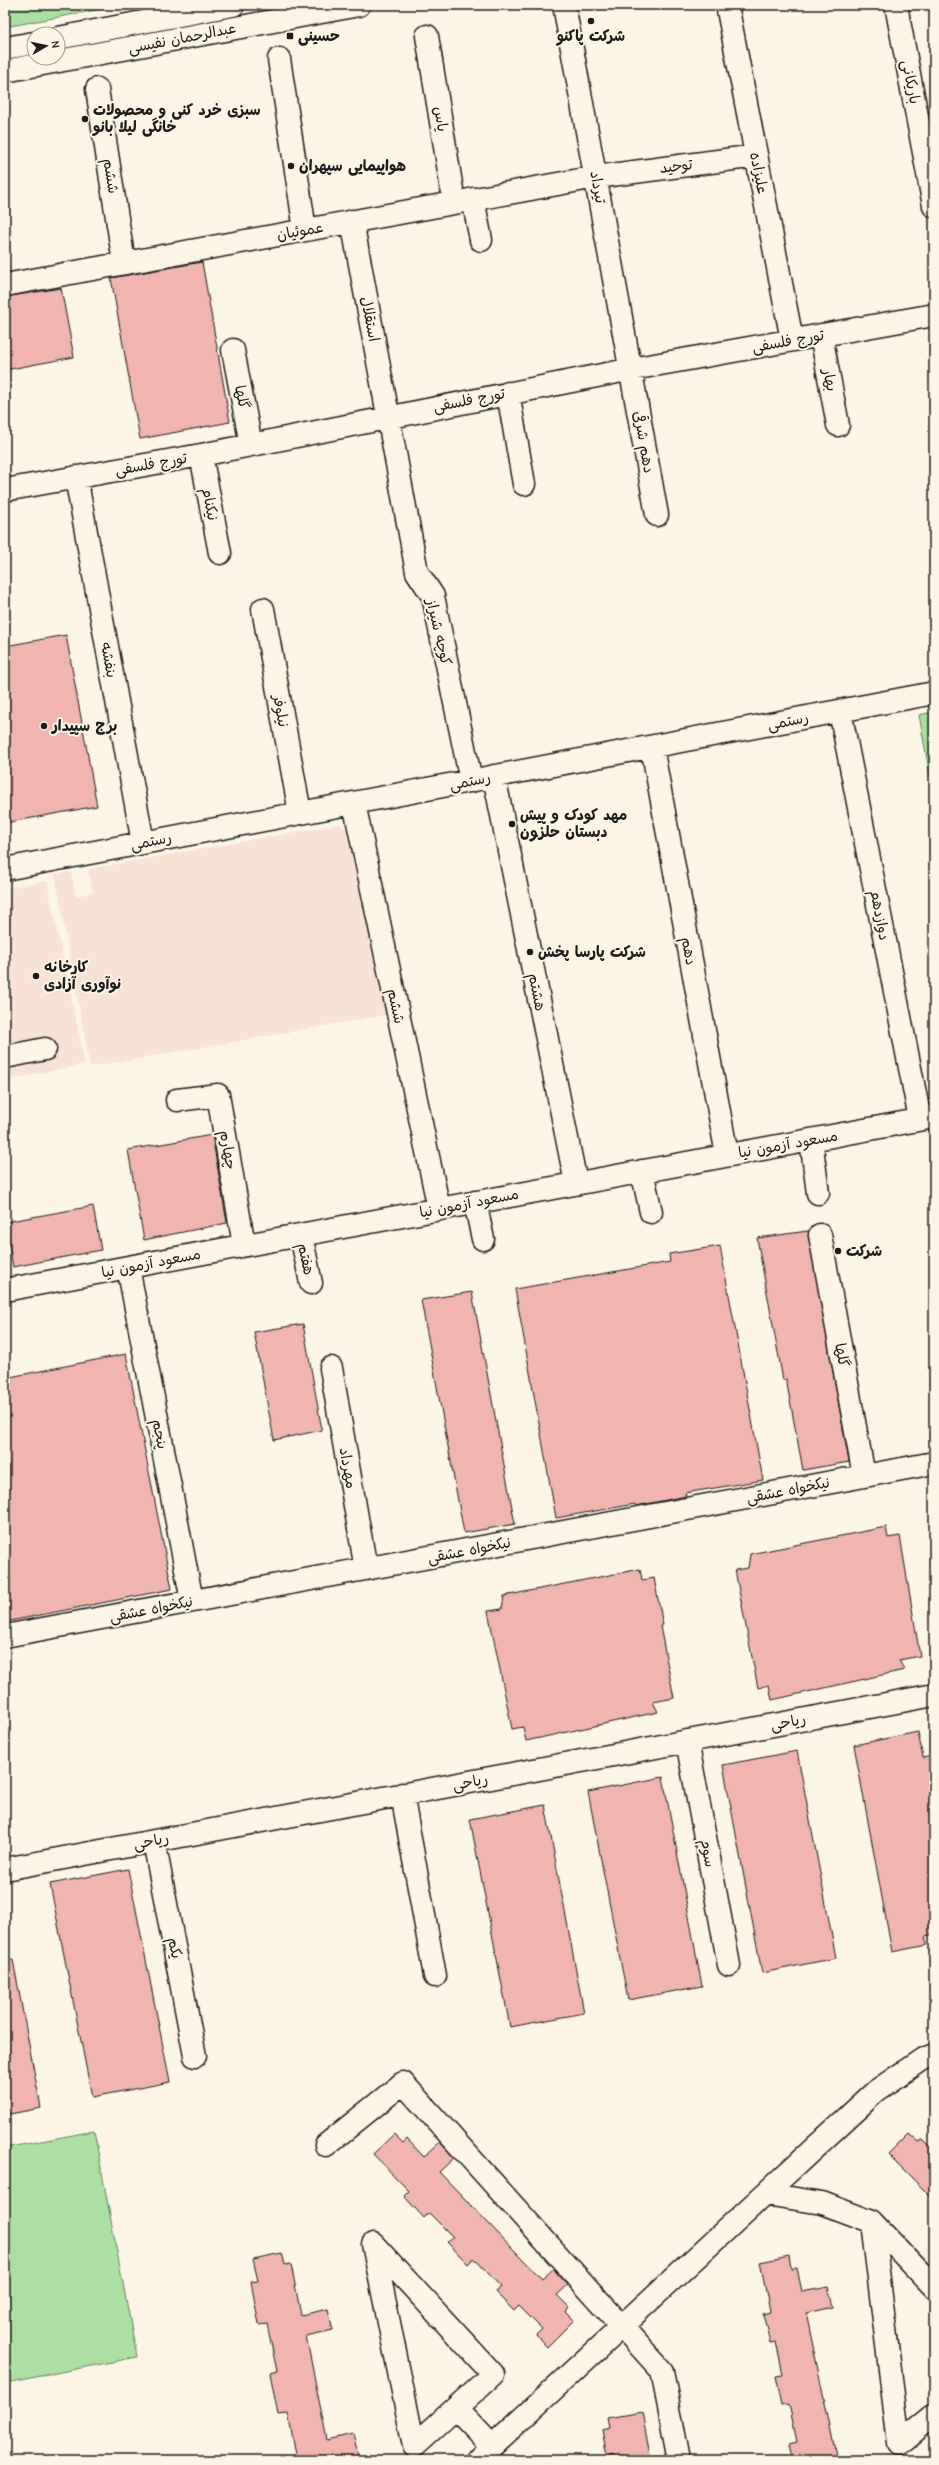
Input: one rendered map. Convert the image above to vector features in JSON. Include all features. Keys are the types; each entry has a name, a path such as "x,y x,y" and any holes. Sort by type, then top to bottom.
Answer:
{"street":[{"name":"عبدالرحمان نفیسی","path":"66,36 233,5"},
{"name":"عبدالرحمان نفیسی","path":"5,71 359,5"},
{"name":"تیرداد","path":"564,5 632,369"},
{"name":"علیزاده","path":"727,5 792,340"},
{"name":"باریکانی","path":"896,5 934,206"},
{"name":"یاس","path":"427,36 464,201 481,240"},
{"path":"5,48 26,44"},
{"path":"279,60 306,230"},
{"name":"ششم","path":"97,89 124,263"},
{"name":"توحید","path":"596,177 756,156"},
{"name":"عموئیان","path":"5,285 596,177"},
{"name":"استقلال","path":"352,221 389,416"},
{"name":"تورج فلسفی","path":"5,490 201,455 389,416 632,369 934,315"},
{"name":"بهار","path":"821,335 838,425"},
{"name":"گلها","path":"233,350 251,445"},
{"name":"دهم شرقی","path":"632,369 657,515"},
{"path":"508,393 524,484"},
{"name":"کوچه شیراز","path":"389,416 417,572 433,596 471,781"},
{"name":"نیکنام","path":"201,455 220,553"},
{"name":"بنفشه","path":"76,477 142,843"},
{"name":"نیلوفر","path":"263,609 300,813"},
{"name":"رستمی","path":"5,869 934,693"},
{"name":"دوازدهم","path":"840,711 927,1118"},
{"name":"دهم","path":"652,747 727,1155"},
{"name":"هشتم","path":"494,776 576,1183"},
{"name":"ششم","path":"354,803 439,1209"},
{"path":"5,1057 45,1049"},
{"name":"چهارم","path":"177,1100 218,1095 244,1245"},
{"name":"مسعود آزمون نیا","path":"5,1290 927,1118"},
{"path":"811,1140 818,1193"},
{"path":"642,1171 651,1212"},
{"path":"475,1202 483,1239"},
{"name":"هفتم","path":"301,1234 311,1283"},
{"name":"گلها","path":"820,1235 864,1476"},
{"name":"پنجم","path":"128,1267 192,1601"},
{"name":"مهرداد","path":"331,1368 366,1569"},
{"name":"نیکخواه عشقی","path":"5,1636 864,1476 934,1465"},
{"name":"ریاحی","path":"5,1869 687,1741 933,1699"},
{"name":"سوم","path":"687,1741 729,1965"},
{"path":"402,1794 435,1976"},
{"name":"یکم","path":"154,1841 196,2056"},
{"path":"456,2408 484,2453 876,2092 923,2059 934,2055"},
{"path":"326,2145 403,2083 662,2372 679,2460"},
{"path":"765,2194 822,2203 872,2222 934,2287"},
{"path":"872,2222 899,2444 934,2415"},
{"path":"373,2244 493,2374 456,2408 414,2446 373,2244"}],"shaded area":[{"path":"340,824 348,831 386,1015 90,1067 55,874 71,872 76,896 93,892 88,869"},
{"name":"کارخانه نوآوری آزادی","path":"47,881 85,1064 5,1080 5,888"}],"green space":[{"path":"5,5 123,5 5,27"},
{"path":"934,712 934,798 919,715"},
{"path":"94,2131 137,2357 5,2383 5,2148"}],"building":[{"path":"202,262 230,422 140,439 111,278"},
{"path":"61,288 74,357 5,370 5,297"},
{"name":"برج سپیدار","path":"66,635 97,806 5,823 5,646"},
{"path":"212,1135 227,1223 144,1240 128,1150"},
{"path":"93,1206 101,1250 13,1267 5,1222"},
{"path":"808,1231 849,1462 803,1470 786,1379 783,1380 757,1238"},
{"path":"720,1246 763,1480 685,1493 686,1496 636,1506 635,1504 556,1518 515,1289 670,1262 669,1254"},
{"path":"472,1292 515,1524 464,1533 421,1300"},
{"path":"303,1324 322,1430 274,1440 254,1332"},
{"path":"126,1354 172,1589 5,1622 5,1378"},
{"path":"886,1527 888,1538 900,1536 920,1656 899,1660 904,1670 772,1700 769,1685 758,1688 735,1570 748,1568 750,1554"},
{"path":"640,1569 642,1580 654,1578 663,1625 660,1626 674,1698 653,1702 658,1712 526,1741 523,1727 512,1729 488,1611 502,1609 504,1596"},
{"path":"918,1732 923,1758 932,1756 934,1766 934,1935 925,1937 927,1945 892,1952 854,1745"},
{"path":"797,1751 836,1958 762,1973 723,1765"},
{"path":"663,1777 702,1986 628,2000 588,1792"},
{"path":"545,1805 584,2013 510,2027 470,1819"},
{"path":"128,1869 170,2082 92,2097 50,1884"},
{"path":"13,1960 41,2108 5,2115 5,1961"},
{"path":"909,2133 919,2142 923,2139 934,2150 934,2200 888,2154"},
{"path":"394,2134 403,2143 407,2139 424,2157 440,2142 454,2158 439,2172 542,2279 553,2269 568,2285 557,2295 569,2307 565,2311 574,2320 547,2347 536,2335 542,2329 519,2306 514,2311 495,2292 501,2287 474,2258 468,2264 447,2242 453,2237 429,2213 424,2218 404,2196 409,2191 373,2154"},
{"path":"282,2253 285,2265 291,2264 301,2315 328,2309 333,2330 306,2336 327,2440 353,2434 358,2456 337,2460 297,2460 288,2414 278,2415 270,2373 277,2371 267,2324 259,2325 251,2282 258,2281 253,2259"},
{"path":"789,2256 791,2269 797,2268 802,2292 828,2287 833,2307 806,2313 837,2460 793,2460 789,2444 797,2442 789,2404 782,2405 776,2376 783,2375 776,2342 770,2343 763,2314 770,2312 760,2262"},
{"path":"642,2412 651,2460 615,2460 614,2454 607,2456 602,2430 609,2428 607,2418"}],"place":[{"name":"شرکت پاکنو","path":"591,21"},
{"name":"حسینی","path":"290,36"},
{"name":"سبزی خرد کنی و محصولات خانگی لیلا بانو","path":"85,119"},
{"name":"هواپیمایی سپهران","path":"291,166"},
{"name":"برج سپیدار","path":"44,726"},
{"name":"مهد کودک و پیش دبستان حلزون","path":"512,824"},
{"name":"شرکت پارسا پخش","path":"530,952"},
{"name":"کارخانه نوآوری آزادی","path":"36,976"},
{"name":"شرکت","path":"838,1251"}]}
